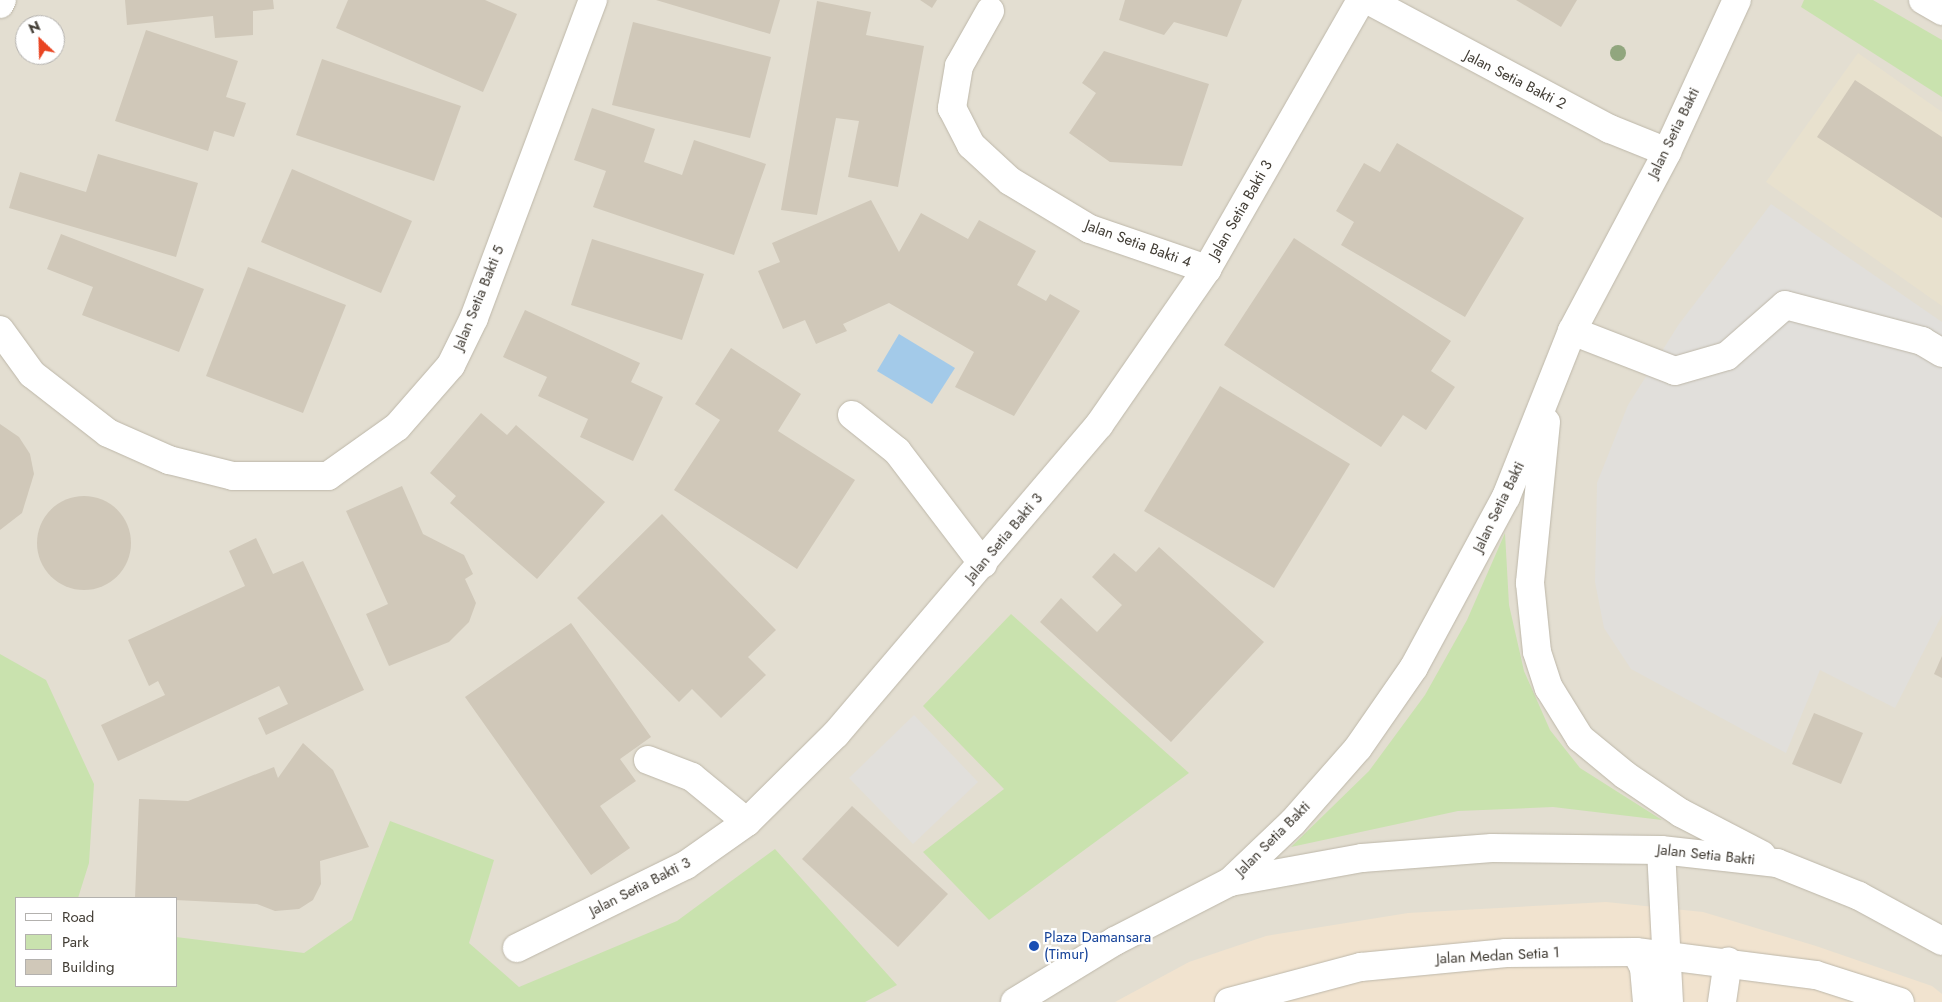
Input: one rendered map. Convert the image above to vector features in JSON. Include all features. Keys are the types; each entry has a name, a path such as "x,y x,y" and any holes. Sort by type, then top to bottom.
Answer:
{"street":[{"path":"0,4 2,0"},
{"name":"Jalan Setia Bakti 5","path":"0,330 32,374 108,433 169,460 233,476 328,476 397,427 451,365 474,318 593,0"},
{"name":"Jalan Setia Bakti 3","path":"517,948 686,866 747,822 836,734 983,564 1099,424 1207,269 1361,0"},
{"name":"Jalan Setia Bakti 2","path":"1368,0 1610,129 1667,152"},
{"name":"Jalan Setia Bakti","path":"1230,882 1293,822 1351,755 1414,667 1506,497 1548,401 1572,331 1667,152 1736,0"},
{"path":"1923,0 1942,11"},
{"name":"Jalan Setia Bakti 4","path":"990,11 959,66 952,108 971,145 1010,182 1090,229 1207,269"},
{"path":"1572,331 1676,370 1727,356 1785,304 1922,341 1942,353"},
{"name":"Jalan Setia Bakti","path":"1548,401 1530,583 1537,652 1549,688 1580,738 1625,775 1681,813 1777,863 1859,896 1942,941"},
{"path":"852,415 897,451 983,564"},
{"path":"648,760 692,777 747,822"},
{"name":"Jalan Setia Bakti","path":"1230,882 1362,858 1492,848 1661,850 1777,863"},
{"path":"1661,850 1668,954 1669,1002"},
{"path":"1015,1002 1115,941 1230,882"},
{"name":"Jalan Medan Setia 1","path":"1229,1002 1360,967 1506,952 1636,952 1728,961 1860,986 1900,1002"},
{"path":"1636,952 1644,968 1647,1002"},
{"path":"1722,1002 1728,961"}],"shaded area":[{"path":"0,0 1942,0 1942,1002 0,1002"},
{"path":"1858,53 1942,112 1942,306 1766,182"},
{"path":"1771,204 1942,322 1942,615 1895,708 1820,670 1786,753 1631,669 1604,628 1595,582 1597,483 1628,405 1679,324"},
{"path":"914,715 978,782 913,844 849,778"},
{"path":"1606,902 1703,912 1816,946 1932,986 1942,994 1942,1002 1115,1002 1189,962 1266,936 1408,913"}],"green space":[{"path":"1804,0 1873,0 1942,40 1942,97 1801,7"},
{"path":"1505,533 1509,605 1524,671 1550,730 1580,768 1662,820 1553,807 1458,811 1291,847 1369,771 1425,695 1467,620"},
{"path":"1011,614 1189,773 989,920 923,852 1004,789 923,706"},
{"path":"0,654 46,680 94,784 89,863 78,897 15,897 15,987 178,987 178,937 304,953 352,920 390,821 494,860 469,943 519,987 677,921 775,849 897,985 865,1002 0,1002"}],"water":[{"path":"899,334 955,368 932,404 877,371"}],"building":[{"path":"125,0 273,0 274,9 253,11 253,35 215,38 213,16 127,25"},
{"path":"348,0 485,0 517,14 483,92 336,28"},
{"path":"656,0 780,0 770,34"},
{"path":"920,0 937,0 932,8"},
{"path":"1125,0 1242,0 1227,37 1174,22 1164,35 1119,20"},
{"path":"1516,0 1577,0 1561,27"},
{"path":"817,1 871,12 866,35 924,46 898,187 848,177 859,121 836,118 817,215 781,210"},
{"path":"633,22 771,57 750,138 612,105"},
{"path":"146,30 238,61 226,97 246,103 234,137 214,131 208,151 115,121"},
{"path":"1104,51 1209,84 1182,166 1110,162 1069,133 1096,93 1082,83"},
{"path":"322,59 461,106 434,181 296,135"},
{"path":"1855,80 1942,137 1942,218 1817,137"},
{"path":"592,108 655,129 644,162 682,175 694,140 766,164 734,255 593,207 606,171 574,160"},
{"path":"1397,143 1524,218 1465,317 1341,245 1354,222 1336,211 1364,163 1380,172"},
{"path":"98,154 198,183 176,257 9,208 20,172 86,192"},
{"path":"292,169 412,221 381,293 261,242"},
{"path":"871,200 899,252 921,213 968,239 979,220 1036,251 1017,285 1046,301 1050,294 1080,311 1014,416 955,387 974,352 889,303 843,324 847,331 816,344 805,320 783,329 758,271 780,262 772,243"},
{"path":"61,234 204,289 179,352 82,315 93,287 47,269"},
{"path":"1294,238 1451,341 1431,371 1455,387 1426,430 1403,415 1381,447 1224,345"},
{"path":"592,239 704,274 682,340 571,305"},
{"path":"248,267 346,305 303,413 206,376"},
{"path":"525,310 640,363 631,382 663,397 633,461 580,437 588,419 538,396 547,377 503,357"},
{"path":"731,348 801,394 778,431 855,480 797,569 674,490 720,420 695,404"},
{"path":"1220,386 1350,464 1274,588 1144,511"},
{"path":"481,413 507,435 516,425 605,502 537,579 450,503 456,496 430,473"},
{"path":"0,424 19,437 30,454 34,474 22,513 0,530"},
{"path":"402,486 423,534 464,555 473,574 465,579 476,603 469,622 449,642 389,666 366,614 388,604 346,511"},
{"path":"84,496 102,500 117,510 127,525 131,543 127,561 117,576 102,586 84,590 66,586 51,576 41,561 37,543 41,525 51,510 66,500"},
{"path":"662,514 776,630 748,657 766,675 721,718 692,689 679,702 577,598"},
{"path":"256,538 273,574 303,561 364,690 266,735 258,718 288,704 279,686 118,761 101,725 165,695 158,681 149,686 128,640 245,586 229,551"},
{"path":"1159,547 1264,642 1171,742 1040,622 1061,598 1097,632 1122,605 1092,577 1114,553 1136,572"},
{"path":"571,623 651,737 620,759 636,781 600,806 630,848 591,875 465,697"},
{"path":"1942,656 1942,678 1934,674"},
{"path":"1814,713 1863,733 1841,784 1792,764"},
{"path":"303,743 333,770 369,847 320,861 321,884 313,900 299,909 275,911 257,904 178,900 178,897 135,897 139,799 188,801 274,767 278,778"},
{"path":"852,806 948,894 898,947 802,859"}],"place":[{"name":"Plaza Damansara (Timur)","path":"1034,946"}]}
